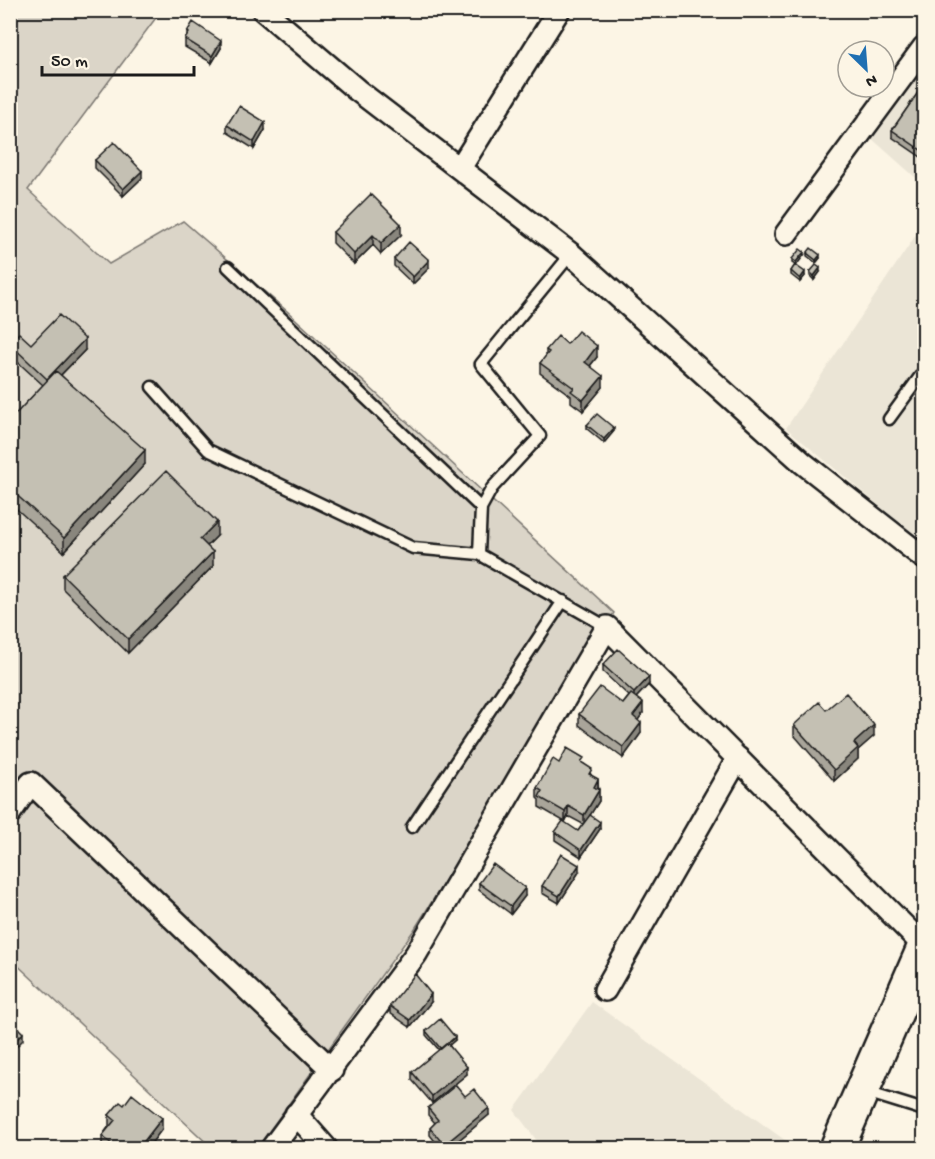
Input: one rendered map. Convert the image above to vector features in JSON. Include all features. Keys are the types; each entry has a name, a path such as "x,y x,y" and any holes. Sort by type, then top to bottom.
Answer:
{"highway":[{"path":"837,1149 924,947"}],"street":[{"path":"263,10 357,90 571,254 803,463 924,558"},
{"path":"460,168 559,10"},
{"path":"786,234 924,47"},
{"path":"272,1149 416,954 608,627 924,947"},
{"path":"605,990 738,758"},
{"path":"10,813 31,783 332,1070"},
{"path":"296,1114 326,1149"}],"lane":[{"path":"479,554 481,508 492,488 540,436 481,364 571,254"},
{"path":"228,267 481,508"},
{"path":"889,419 924,371"},
{"path":"152,387 208,450 413,548 479,554 608,627"},
{"path":"412,827 563,601"},
{"path":"863,1091 924,1110"}],"shaded area":[{"path":"10,11 161,11 28,190 109,264 183,221 287,311 614,613 414,930 257,1148 212,1148 11,959"},
{"path":"924,65 924,185 870,137"},
{"path":"924,223 924,543 786,428"},
{"path":"592,1002 796,1148 537,1148 540,1145 514,1110"}],"building":[{"path":"193,22 221,41 212,56 185,39"},
{"path":"924,84 924,152 892,130"},
{"path":"239,106 265,122 254,142 227,125"},
{"path":"114,142 142,171 123,189 95,160"},
{"path":"371,194 401,224 381,243 373,235 354,254 333,232"},
{"path":"409,242 429,260 413,277 394,259"},
{"path":"811,248 820,255 816,260 807,253"},
{"path":"800,249 804,252 796,262 792,259"},
{"path":"795,265 805,272 800,279 791,271"},
{"path":"816,265 820,268 814,276 810,272"},
{"path":"59,315 85,339 47,379 10,342 19,333 31,344"},
{"path":"578,331 597,346 585,362 603,376 583,400 571,391 574,388 540,363 549,352 546,350 558,336 567,344"},
{"path":"56,371 145,450 64,538 10,489 10,420"},
{"path":"597,414 614,428 604,439 587,425"},
{"path":"166,471 217,522 200,539 213,552 128,639 63,575"},
{"path":"618,649 649,677 634,693 603,665"},
{"path":"600,687 623,704 631,694 643,703 633,716 641,723 623,747 579,714"},
{"path":"846,693 874,725 854,743 858,748 834,770 794,725 819,702 826,710"},
{"path":"567,748 584,758 581,762 592,769 589,774 598,779 594,787 599,790 584,815 568,806 565,812 539,797 542,791 537,788 553,759 559,763"},
{"path":"590,815 600,822 581,850 555,832 563,821 578,831"},
{"path":"561,854 579,865 559,896 542,886"},
{"path":"493,864 525,888 511,906 479,883"},
{"path":"415,974 431,994 410,1020 390,1006"},
{"path":"440,1019 455,1037 441,1049 426,1031"},
{"path":"10,1020 23,1033 10,1046"},
{"path":"447,1043 467,1067 432,1096 412,1072"},
{"path":"456,1085 465,1096 474,1089 489,1108 444,1145 430,1128 438,1120 428,1108"},
{"path":"132,1094 162,1118 138,1149 118,1149 102,1136 115,1120 109,1115 120,1102 124,1105"}]}
